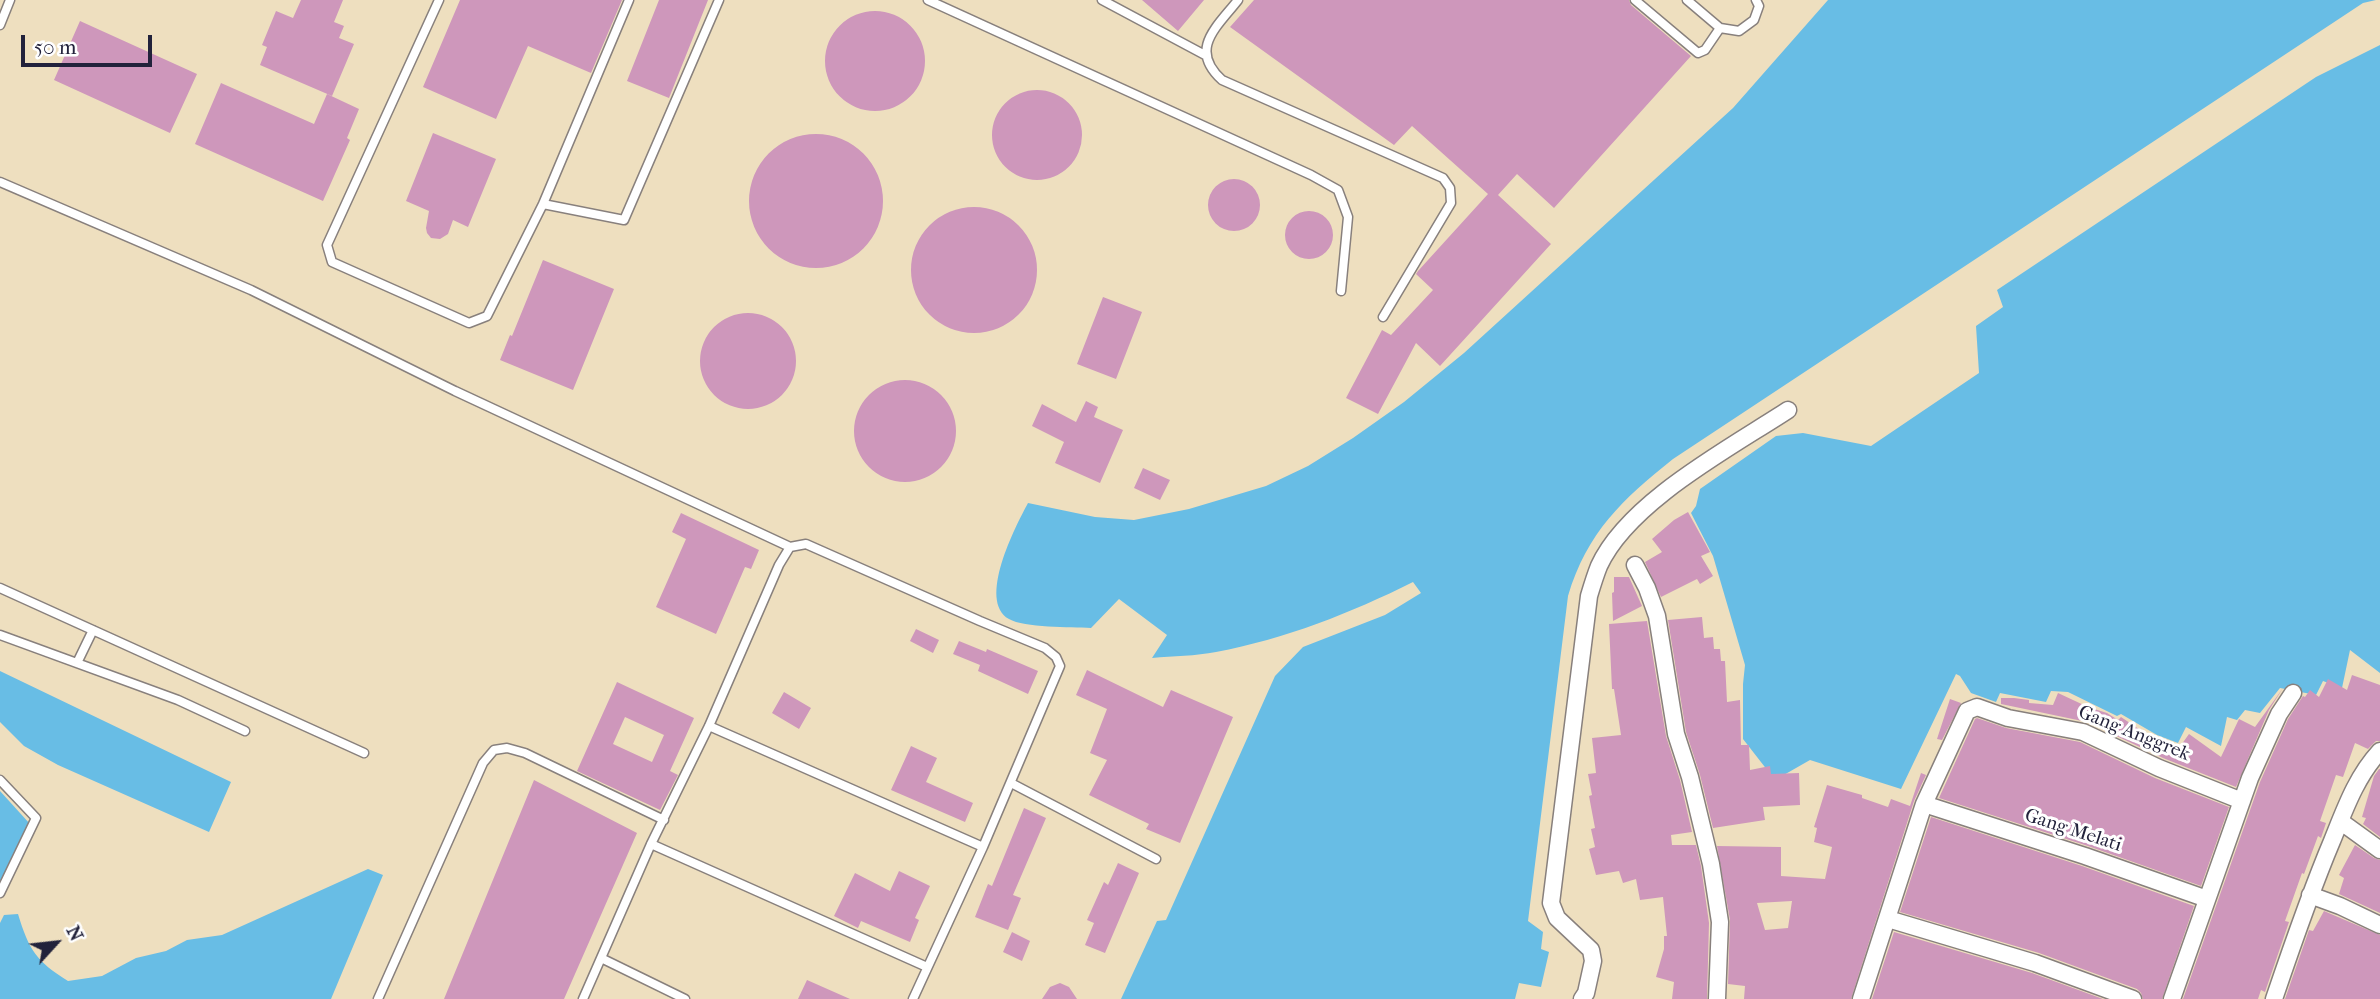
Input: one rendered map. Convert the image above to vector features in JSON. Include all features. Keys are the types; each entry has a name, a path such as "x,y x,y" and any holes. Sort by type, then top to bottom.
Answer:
{"street":[{"path":"1582,999 1586,993 1593,961 1591,950 1556,918 1551,903 1589,596 1596,575 1617,538 1671,487 1787,410"},
{"path":"1635,565 1657,616 1675,734 1690,777 1711,864 1720,922 1717,999"},
{"path":"2172,999 2242,801 2270,732 2293,693"},
{"name":"Gang Anggrek","path":"1924,804 1968,711 1977,707 2008,718 2073,729 2159,768 2242,801"},
{"path":"2274,999 2310,895 2340,821 2364,770 2380,751"},
{"path":"1861,999 1924,804"},
{"name":"Gang Melati","path":"1924,804 2207,899"},
{"path":"2340,821 2380,850"},
{"path":"2310,895 2380,925"},
{"path":"1888,919 2035,963 2133,999"}],"lane":[{"path":"0,26 10,0"},
{"path":"439,0 327,245 332,262 469,323 487,316 543,204 629,0"},
{"path":"543,204 624,220 719,0"},
{"path":"929,0 1311,175 1338,190 1348,217 1341,291"},
{"path":"1102,0 1205,55"},
{"path":"1238,0 1207,41 1205,55 1208,66 1222,80 1443,178 1450,188 1451,203 1382,317"},
{"path":"1635,0 1698,53 1705,50 1720,28"},
{"path":"1687,0 1720,28 1739,31 1754,20 1759,6 1756,0"},
{"path":"0,182 251,290 455,391 790,547 806,544 1045,648 1056,657 1060,666 1059,672 913,999"},
{"path":"583,999 651,844 709,726 779,565 790,547"},
{"path":"0,588 364,753"},
{"path":"77,663 93,630"},
{"path":"0,635 178,700 245,731"},
{"path":"709,726 983,847"},
{"path":"378,999 483,763 494,750 507,748 525,753 664,820"},
{"path":"0,780 36,818 0,892"},
{"path":"1011,783 1156,859"},
{"path":"651,844 927,967"},
{"path":"601,958 685,999"}],"water":[{"path":"1828,0 2376,0 2363,3 1673,459 1638,488 1609,518 1585,553 1568,596 1528,921 1543,932 1541,949 1549,952 1541,987 1519,983 1515,999 1121,999 1157,921 1166,920 1275,676 1303,647 1385,615 1421,593 1413,582 1342,614 1267,640 1208,653 1152,658 1167,635 1119,599 1091,628 1025,624 1009,619 1000,610 997,597 1002,563 1028,503 1095,517 1134,520 1189,509 1266,486 1308,466 1353,438 1404,402 1464,353 1733,108"},
{"path":"2380,45 2380,673 2350,650 2342,688 2323,681 2316,695 2280,688 2260,713 2245,710 2237,720 2227,717 2221,746 2186,727 2178,743 2157,735 2121,714 2117,716 2068,692 2051,691 2046,702 2000,693 1996,702 1971,693 1956,674 1901,789 1810,760 1775,780 1743,739 1745,665 1713,556 1691,513 1696,506 1700,489 1776,436 1803,433 1871,446 1979,373 1976,326 2003,307 1997,290 2316,77"},
{"path":"0,671 231,782 209,832 58,765 24,746 0,722"},
{"path":"0,791 30,824 0,886"},
{"path":"368,869 383,875 331,999 0,999 0,923 4,915 18,914 35,954 68,981 102,976 136,958 166,951 187,940 222,935"}],"building":[{"path":"301,0 343,0 334,22 344,26 339,38 354,44 332,96 260,65 267,47 262,45 276,11 293,18"},
{"path":"460,0 622,0 591,73 528,46 496,119 423,87"},
{"path":"659,0 708,0 669,98 627,81"},
{"path":"1142,0 1204,0 1178,31"},
{"path":"1254,0 1629,0 1631,5 1691,56 1554,208 1517,174 1498,195 1551,244 1440,366 1416,343 1378,414 1346,398 1382,330 1391,335 1433,290 1416,274 1418,271 1488,194 1412,126 1394,145 1230,27"},
{"path":"875,11 894,14 911,25 922,42 925,61 922,80 911,97 894,108 875,111 856,108 839,97 828,80 825,61 828,42 839,25 856,14"},
{"path":"80,21 197,74 170,133 54,80"},
{"path":"221,83 314,124 327,94 359,109 347,138 350,140 323,201 195,144"},
{"path":"1037,90 1054,93 1069,103 1079,118 1082,135 1079,152 1069,167 1054,177 1037,180 1020,177 1005,167 995,152 992,135 995,118 1005,103 1020,93"},
{"path":"433,133 496,159 468,227 453,220 448,234 440,239 431,238 427,233 429,211 406,201"},
{"path":"816,134 842,139 863,154 878,175 883,201 878,227 863,248 842,263 816,268 790,263 769,248 754,227 749,201 754,175 769,154 790,139"},
{"path":"1234,179 1253,186 1260,205 1253,224 1234,231 1215,224 1208,205 1215,186"},
{"path":"974,207 998,212 1018,226 1032,246 1037,270 1032,294 1018,314 998,328 974,333 950,328 930,314 916,294 911,270 916,246 930,226 950,212"},
{"path":"1309,211 1318,212 1326,218 1332,226 1332,244 1326,252 1318,258 1309,259 1300,258 1292,252 1286,244 1285,235 1286,226 1292,218 1300,212"},
{"path":"543,260 614,289 573,390 500,360"},
{"path":"1103,297 1142,312 1116,379 1077,364"},
{"path":"748,313 766,317 782,327 792,343 796,361 792,379 782,395 766,405 748,409 730,405 714,395 704,379 700,361 704,343 714,327 730,317"},
{"path":"905,380 924,384 941,395 952,412 956,431 952,450 941,467 924,478 905,482 886,478 869,467 858,450 854,431 858,412 869,395 886,384"},
{"path":"1086,401 1098,407 1094,417 1123,430 1100,483 1055,463 1064,442 1032,426 1042,404 1076,422"},
{"path":"1143,468 1170,480 1160,500 1134,488"},
{"path":"1688,512 1710,552 1701,556 1713,576 1700,584 1697,579 1661,597 1645,562 1662,552 1652,539"},
{"path":"681,513 759,550 751,569 745,567 716,634 656,607 686,539 672,532"},
{"path":"1614,577 1629,577 1642,606 1613,621 1612,593"},
{"path":"1702,617 1704,638 1713,637 1714,649 1720,649 1721,661 1725,661 1727,702 1740,700 1741,745 1749,745 1750,770 1770,766 1771,774 1799,773 1800,805 1763,807 1765,820 1713,828 1686,732 1668,620"},
{"path":"1647,621 1666,736 1692,832 1671,835 1672,845 1696,845 1701,866 1709,923 1707,999 1672,999 1674,982 1656,977 1664,949 1664,936 1667,936 1663,897 1640,900 1636,879 1623,883 1619,871 1596,875 1589,849 1595,847 1591,829 1595,828 1588,774 1596,773 1592,738 1621,735 1612,689 1609,624"},
{"path":"916,629 939,640 933,653 910,641"},
{"path":"959,641 986,652 987,649 1038,671 1028,694 978,671 980,665 953,654"},
{"path":"1087,670 1163,707 1171,690 1233,717 1180,843 1146,829 1149,824 1089,795 1107,760 1090,753 1107,709 1076,695"},
{"path":"2352,675 2380,685 2380,741 2376,741 2368,749 2355,743 2343,777 2336,775 2320,821 2326,823 2321,838 2318,836 2304,874 2302,873 2285,921 2289,922 2265,992 2261,990 2258,999 2183,999 2260,782 2288,719 2310,690 2319,697 2328,679 2347,690"},
{"path":"617,682 694,718 670,771 678,775 660,810 577,771","holes":["625,717 664,735 652,762 613,744"]},
{"path":"2283,688 2269,710 2236,787 2163,758 2087,722 2001,704 2001,698 2014,698 2029,700 2029,703 2053,705 2058,693 2118,720 2121,717 2158,742 2160,738 2179,748 2189,734 2221,757 2239,719 2255,727"},
{"path":"784,692 811,708 799,729 772,713"},
{"path":"1950,699 1961,703 1942,740 1937,739"},
{"path":"1977,718 2006,728 2080,742 2155,778 2229,807 2201,886 1939,798"},
{"path":"911,746 937,758 926,782 973,803 965,822 891,790"},
{"path":"2379,769 2380,837 2363,824 2366,818 2362,817 2374,776"},
{"path":"1921,773 1926,775 1914,801 1851,999 1744,999 1745,986 1728,984 1730,920 1717,846 1781,847 1781,876 1825,879 1832,847 1814,842 1817,828 1814,827 1827,785 1862,795 1862,798 1888,807 1891,799 1910,806","holes":["1792,901 1788,928 1765,930 1757,903"]},
{"path":"534,780 637,833 564,999 444,999"},
{"path":"1024,808 1046,818 1013,895 1021,898 1008,930 975,917 988,884 992,886"},
{"path":"1931,817 2194,906 2162,999 2143,999 2137,989 2039,953 1900,912"},
{"path":"2355,845 2380,860 2380,913 2339,894 2344,878 2339,875"},
{"path":"1118,863 1139,873 1105,953 1085,945 1094,923 1087,920 1104,882 1108,885"},
{"path":"899,871 930,886 915,918 919,920 910,942 861,921 858,928 834,916 855,873 890,891"},
{"path":"2324,911 2380,935 2380,999 2285,999 2309,930 2313,931"},
{"path":"1012,932 1030,941 1022,961 1003,952"},
{"path":"1894,932 2032,973 2103,999 1872,999"},
{"path":"807,980 850,999 798,999"},
{"path":"1060,983 1069,987 1077,999 1042,999 1050,987"}]}
